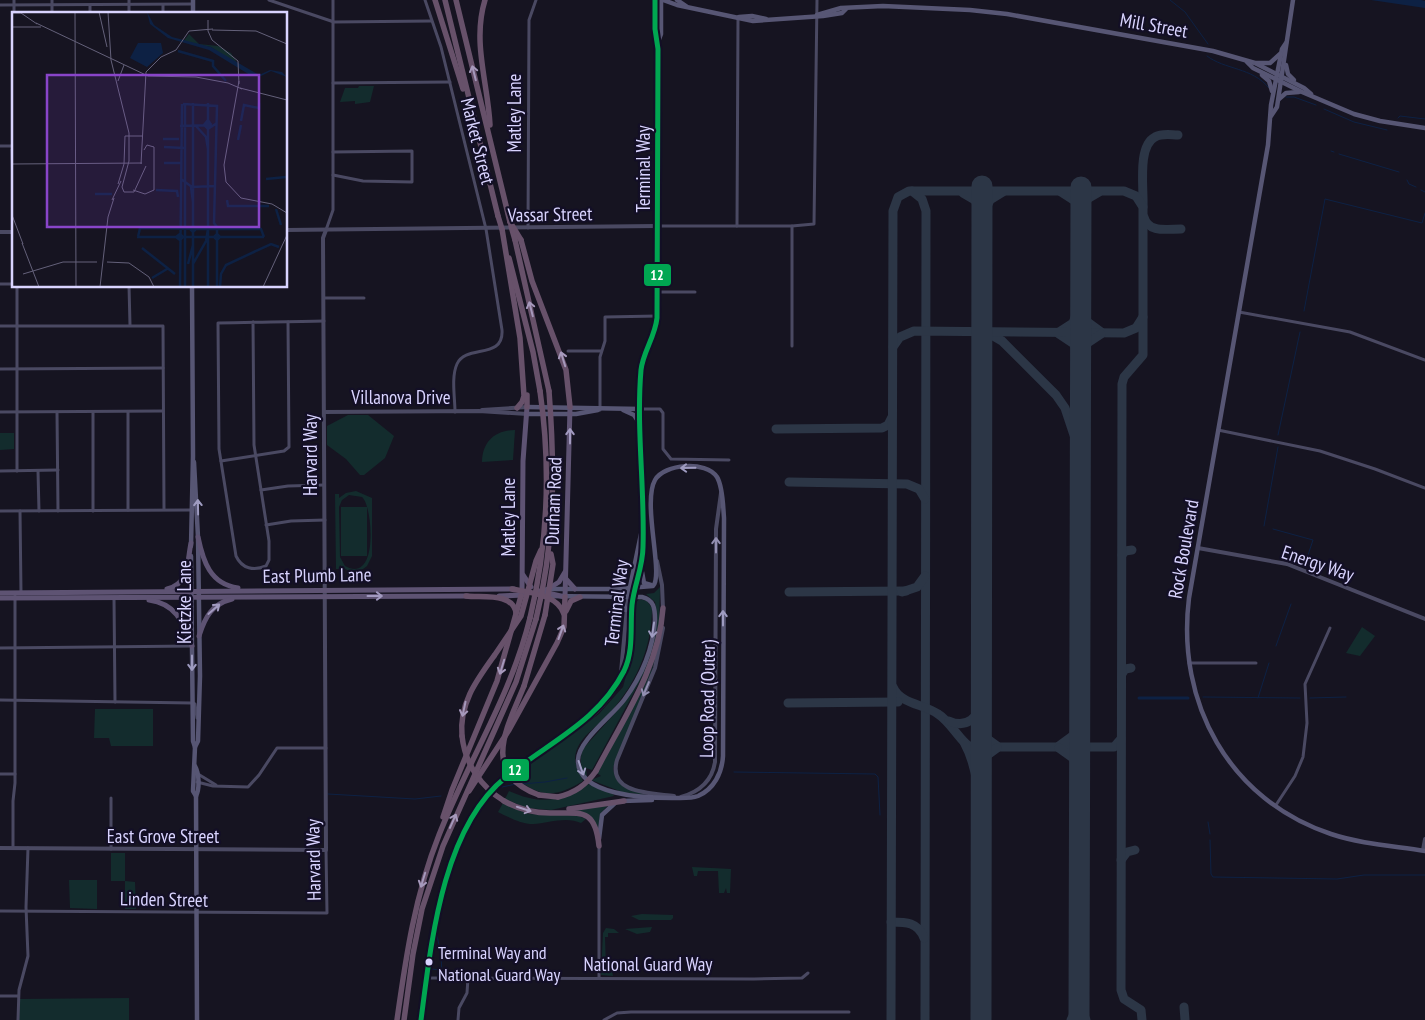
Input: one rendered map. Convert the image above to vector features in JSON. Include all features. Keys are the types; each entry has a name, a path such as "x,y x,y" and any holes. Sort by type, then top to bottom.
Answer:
{"highway":[{"path":"435,0 456,70 470,104"},
{"path":"444,0 502,229 525,364 527,407"},
{"path":"456,0 509,218 563,359 568,380 570,407"},
{"path":"485,0 480,26 479,48 489,105 490,137"},
{"path":"404,1020 413,954 422,909 443,846 512,693 533,618 550,544 554,490 549,391 518,240"},
{"path":"439,834 505,695 533,618 543,546 547,474 540,391 532,346 504,241"},
{"path":"517,408 524,396 522,348"},
{"path":"550,544 553,564 545,615 524,686 503,736 502,751 507,768 516,781 526,790 539,795 558,796 571,793 583,786 596,771 652,661 660,634 663,608"},
{"path":"543,546 536,561 521,616 466,699 462,721 462,736 468,760 477,777 486,787 504,801 526,810 544,813 572,811 582,813 596,828 599,846"},
{"path":"512,589 522,593 538,593 558,603 565,616"},
{"path":"398,1020 413,918 452,790 497,681 522,593"},
{"path":"466,596 508,600 516,609 515,620"},
{"path":"466,794 486,769 562,633 565,616 565,596"},
{"path":"565,616 571,602 580,596"},
{"path":"544,813 624,801"}],"main road":[{"name":"Terminal Way","path":"631,597 642,561 640,409 642,362 655,334 658,316 658,42 655,29 655,0"},
{"name":"Terminal Way","path":"658,42 661,30 662,0"},
{"name":"Mill Street","path":"662,0 676,6 686,6 738,18 752,16 766,19 825,16 842,13 846,9 894,6 1000,13 1207,50 1249,62 1302,92 1311,94 1361,116 1425,128"},
{"name":"Mill Street","path":"677,0 686,6"},
{"name":"Rock Boulevard","path":"1271,116 1276,110 1282,80 1293,0"},
{"name":"Rock Boulevard","path":"1286,43 1281,53 1272,99 1271,116 1239,312 1186,622 1188,663 1202,715 1219,747 1250,785 1304,823 1331,834 1361,841 1424,850"},
{"path":"1249,62 1270,63 1281,53"},
{"path":"1285,59 1288,74 1298,84"},
{"name":"Mill Street","path":"1249,62 1253,68 1276,77"},
{"path":"1253,68 1269,81 1272,99"},
{"name":"Mill Street","path":"1282,80 1298,84 1311,94"},
{"path":"1278,100 1289,92 1302,92"},
{"name":"Kietzke Lane","path":"192,288 193,456 190,543 192,703 193,741 195,747"},
{"name":"Villanova Drive","path":"527,407 570,407 600,410 640,409"},
{"name":"Matley Lane","path":"522,593 524,461 527,407"},
{"name":"Durham Road","path":"565,596 570,407"},
{"name":"Villanova Drive","path":"527,414 570,414 600,410"},
{"path":"622,410 636,417 641,426"},
{"name":"Kietzke Lane","path":"193,456 197,484 199,594 198,724 195,747 195,766 198,783 196,796 197,1020"},
{"name":"Loop Road (Outer)","path":"631,597 648,599 655,608 649,653 637,679 624,700 583,744 578,762 584,777 594,784 627,795 669,798 694,797 706,791 718,777 722,764 724,518 717,478 707,469 674,468 660,474 652,490 654,551"},
{"name":"Terminal Way","path":"631,597 629,589 642,532"},
{"path":"198,537 205,563 218,580 235,588 269,591"},
{"path":"146,591 170,588 182,580 186,572 190,543"},
{"path":"547,589 629,589 652,587 657,582 654,551"},
{"path":"642,561 644,583 652,584 657,576"},
{"path":"538,593 559,582 565,574"},
{"path":"565,574 569,585 575,590"},
{"path":"523,575 538,593"},
{"path":"446,599 449,591 505,589"},
{"name":"East Plumb Lane","path":"199,594 325,590 512,589"},
{"name":"East Plumb Lane","path":"0,598 18,595 114,594 146,591 243,597 418,596 446,599 466,596 514,596 522,593"},
{"name":"East Plumb Lane","path":"0,592 18,595"},
{"name":"East Plumb Lane","path":"114,594 129,597 191,593"},
{"path":"522,593 631,597"},
{"path":"129,597 157,601 172,609 183,622 192,646"},
{"path":"199,636 204,620 215,607 227,600 243,597"},
{"path":"614,597 622,602 626,610"},
{"name":"Kietzke Lane","path":"196,774 193,791 196,796"},
{"path":"599,846 603,814 610,806 624,801 669,798"}],"street":[{"path":"14,0 14,12"},
{"path":"52,0 52,12"},
{"path":"129,0 129,12"},
{"path":"269,0 334,22 431,21"},
{"name":"Harvard Way","path":"327,913 323,235 333,213 333,0"},
{"name":"Market Street","path":"425,0 441,47 486,229 502,338 494,348 465,356 457,363 455,370 455,412"},
{"name":"Matley Lane","path":"528,228 529,20 536,0"},
{"path":"816,15 817,0"},
{"path":"0,6 163,5 193,2"},
{"path":"90,5 90,12"},
{"path":"163,5 163,12"},
{"name":"Vassar Street","path":"288,230 792,226 814,224 816,15"},
{"path":"737,226 738,18"},
{"path":"333,83 450,82"},
{"path":"333,152 412,151 412,182 364,181 333,175"},
{"path":"792,226 792,346"},
{"path":"15,288 17,471"},
{"path":"129,288 130,325"},
{"path":"658,292 696,292"},
{"path":"324,298 364,298"},
{"path":"1239,312 1339,329 1366,336 1425,360"},
{"path":"600,410 601,351 604,344 604,318 606,315 658,316"},
{"path":"253,322 255,456 270,560 266,566 259,568 246,567 237,558 218,444 218,322 324,321"},
{"path":"221,461 288,449 288,322"},
{"path":"0,326 162,326 164,509"},
{"path":"568,351 601,351"},
{"path":"0,368 163,368"},
{"name":"Villanova Drive","path":"324,412 455,412 527,407"},
{"path":"640,409 660,410 663,413 663,449 671,458 729,460"},
{"path":"0,412 163,411"},
{"name":"Villanova Drive","path":"479,411 527,414"},
{"path":"58,412 58,511"},
{"path":"93,412 93,511"},
{"path":"128,412 128,510"},
{"path":"1218,430 1320,451 1377,469 1425,488"},
{"path":"0,471 58,470"},
{"path":"38,471 38,511"},
{"path":"261,490 289,486 324,485"},
{"path":"0,511 191,510"},
{"path":"13,848 20,511"},
{"path":"266,525 291,521 324,520"},
{"name":"Energy Way","path":"1198,548 1287,564 1425,619"},
{"path":"654,551 662,585 663,631 657,661 617,760 615,770 620,782 630,789 680,798"},
{"path":"114,594 115,702"},
{"name":"Terminal Way","path":"620,677 625,647 626,610 631,597"},
{"name":"Terminal Way","path":"421,1020 426,978 436,924 454,860 466,831 483,801 513,771 593,716 610,696 630,652 631,597"},
{"path":"1276,805 1295,776 1303,757 1307,735 1305,684 1330,628"},
{"path":"0,648 192,646"},
{"path":"1188,663 1256,663"},
{"path":"0,700 192,703 195,704 198,724"},
{"path":"198,783 248,786 254,783 274,750 278,748 326,748"},
{"path":"0,774 15,774"},
{"path":"196,774 216,785"},
{"path":"111,798 111,849"},
{"path":"1424,850 1425,838"},
{"path":"599,846 599,978"},
{"name":"East Grove Street","path":"0,848 326,850"},
{"path":"18,1020 18,996 28,956 26,911 28,848"},
{"name":"Linden Street","path":"0,911 196,914 327,913"},
{"name":"National Guard Way","path":"426,978 754,979 802,978 808,973"},
{"path":"458,1020 459,1008 467,993 468,978"},
{"path":"0,996 18,996"},
{"path":"604,1020 617,1013 631,1012 849,1012"}],"green space":[{"path":"359,86 374,86 370,102 355,104 355,101 340,102 345,88 358,88"},
{"path":"348,415 368,415 394,436 385,458 364,475 360,475 346,459 327,445 327,426"},
{"path":"515,430 513,460 482,462 484,449 491,438 501,432"},
{"path":"0,433 14,433 14,449 0,450"},
{"path":"356,491 372,498 372,556 364,569 357,571 346,570 340,565 339,569 336,569 335,494 339,494 339,498 346,493","holes":["349,495 362,497 369,514 370,542 364,564 356,569 345,566 340,557 339,507 342,500"]},
{"path":"341,507 367,507 367,556 341,556"},
{"path":"660,587 659,629 647,668 592,770 586,768 587,777 581,765 582,750 625,702 641,675 657,615 655,602 646,594 654,593"},
{"path":"639,599 647,601 652,608 649,639 645,653 625,694 605,718 579,744 575,761 583,781 556,793 539,792 531,788 514,776 599,714 623,687 633,649 635,604"},
{"path":"1362,627 1375,636 1360,656 1346,653"},
{"path":"658,651 650,676 613,768 617,781 625,787 646,795 622,792 591,780 601,776 596,772"},
{"path":"95,709 153,709 153,746 111,746 109,738 94,738"},
{"path":"588,784 614,796 551,810 527,808 505,799 509,791 530,798 550,800 568,795"},
{"path":"503,803 529,814 571,813 586,819 581,823 564,820 533,824 524,823 498,812"},
{"path":"610,803 600,814 598,830 582,812 575,810"},
{"path":"111,853 125,853 125,881 111,881"},
{"path":"692,867 731,869 730,893 727,893 726,888 724,893 719,893 718,871 698,871 697,876 694,876"},
{"path":"69,880 97,880 97,909 70,908"},
{"path":"125,881 135,882 136,909 125,909"},
{"path":"642,914 673,915 673,918 671,920 639,920 631,916"},
{"path":"652,927 650,932 637,934 625,929"},
{"path":"606,928 614,929 619,933 608,933 608,937 605,937 606,969 612,971 613,976 601,975 603,933"},
{"path":"129,998 129,1020 19,1020 19,999"}],"water":[{"path":"1371,0 1421,0 1425,1 1425,8"}],"waterway":[{"path":"1170,0 1185,12 1208,44"},
{"path":"1207,56 1214,61 1255,76 1269,88"},
{"path":"1286,97 1294,97 1316,105"},
{"path":"1324,109 1354,122 1387,130"},
{"path":"1398,118 1400,116 1425,119"},
{"path":"1339,154 1399,172"},
{"path":"1407,180 1409,184 1416,187"},
{"path":"1421,190 1425,192"},
{"path":"1304,311 1325,199 1422,223 1425,213"},
{"path":"1278,435 1300,332"},
{"path":"1264,526 1278,447"},
{"path":"1273,529 1313,540 1305,564"},
{"path":"1276,646 1291,604"},
{"path":"1258,698 1269,663"},
{"path":"1203,697 1300,698"},
{"path":"1310,698 1346,697"},
{"path":"1139,698 1188,698"},
{"path":"734,772 875,774 878,777 880,815"},
{"path":"522,784 567,778"},
{"path":"502,787 516,784"},
{"path":"328,794 415,799 441,796"},
{"path":"1208,822 1210,834"},
{"path":"1210,840 1211,874 1213,877 1337,879 1364,875 1425,875"},
{"path":"436,931 441,954 442,976"},
{"path":"432,969 440,970"}],"taxiway":[{"path":"1143,207 1144,158 1149,142 1158,136 1178,135"},
{"path":"891,1020 893,211 898,197 909,191 1124,191 1136,196 1143,207 1143,355 1124,377 1122,384 1121,990 1124,999 1141,1010 1142,1020"},
{"path":"912,191 922,199 926,211 925,1020"},
{"path":"982,217 990,200 1003,192"},
{"path":"1061,192 1075,201 1081,210"},
{"path":"1081,210 1087,199 1099,192"},
{"path":"963,193 975,200 982,217"},
{"path":"1144,217 1146,222 1154,228 1181,229"},
{"path":"1059,332 1073,323 1080,304"},
{"path":"1081,306 1086,321 1101,332"},
{"path":"893,347 900,337 914,331 1124,333 1136,328 1143,317"},
{"path":"990,334 1002,341 1056,395 1065,408 1075,438 1080,497"},
{"path":"1059,334 1074,344 1080,362"},
{"path":"1081,360 1086,344 1101,334"},
{"path":"776,429 882,428 888,425 892,417"},
{"path":"789,482 907,484 919,489 925,499"},
{"path":"1122,555 1125,551 1132,550"},
{"path":"902,592 917,587 925,576"},
{"path":"789,592 906,591"},
{"path":"1122,674 1125,669 1131,668"},
{"path":"893,687 901,697 942,717 964,742 971,747 1114,747 1121,739"},
{"path":"949,721 961,723 971,720 978,712 982,700"},
{"path":"788,703 898,702"},
{"path":"1059,746 1074,735 1080,715"},
{"path":"981,725 986,738 997,746"},
{"path":"964,742 970,755 977,781 981,851"},
{"path":"981,770 986,756 997,748"},
{"path":"1059,748 1073,758 1080,777"},
{"path":"1121,860 1127,852 1135,850"},
{"path":"891,922 911,924 918,929 924,938"},
{"path":"1079,1001 1086,1020"},
{"path":"1071,1020 1079,1004"},
{"path":"1184,1007 1185,1020"},
{"path":"977,1020 981,1009"}],"runway":[{"path":"981,1020 982,186"},
{"path":"1079,1020 1081,187"}],"transit line":[{"name":"12","path":"421,1020 435,923 443,889 467,826 484,799 506,777 587,718 601,704 624,671 629,655 632,605 642,562 643,547 639,414 641,370 657,318 658,49 655,29 655,0"}],"place":[{"name":"Terminal Way and National Guard Way","path":"429,962"}]}
